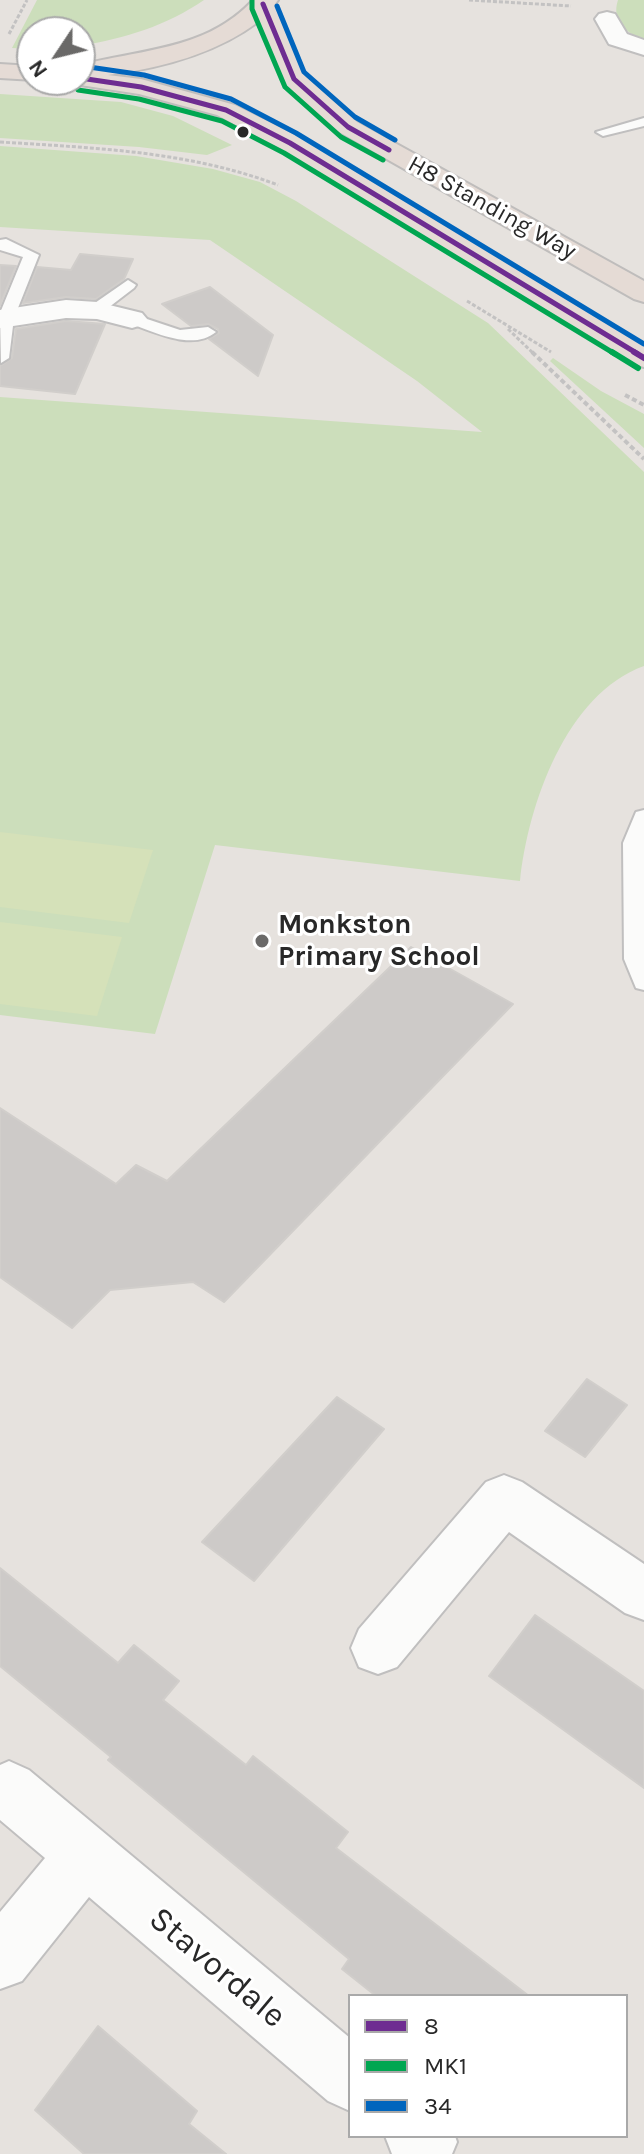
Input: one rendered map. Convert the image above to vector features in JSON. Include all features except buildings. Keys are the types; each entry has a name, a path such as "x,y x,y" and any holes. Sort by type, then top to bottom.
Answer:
{"highway":[{"path":"96,68 184,51 233,30 264,2"},
{"name":"H8 Standing Way","path":"264,2 294,79 348,127 644,293"},
{"name":"H8 Standing Way","path":"96,80 141,87 226,110 290,143 644,358"}],"street":[{"path":"607,19 618,39 644,48"},
{"path":"3,319 62,309 98,308 132,319"},
{"path":"378,1648 504,1499 644,1595"},
{"name":"Stavordale","path":"9,1790 84,1857 348,2077"},
{"path":"0,1959 84,1857"}],"lane":[{"path":"603,132 644,122"},
{"path":"0,245 6,244 31,255 3,319 1,358"},
{"path":"98,308 128,285"},
{"path":"132,319 178,334 200,335 208,332"},
{"path":"644,817 634,843 635,959 644,982"}],"path":[{"path":"6,39 27,0"},
{"path":"469,0 571,6"},
{"path":"0,142 133,151 221,166 290,190"},
{"path":"462,298 556,355"},
{"path":"501,323 644,459"},
{"path":"620,392 644,405"}],"green space":[{"path":"37,0 204,0 145,30 96,43 96,16 29,16"},
{"path":"618,0 644,0 644,41 631,34 618,20"},
{"path":"0,94 121,102 173,116 232,145 207,155 139,147 0,138"},
{"path":"0,146 136,156 213,169 260,182 296,201 488,323 644,472 644,666 617,680 593,701 573,726 542,787 524,851 520,881 215,845 155,1034 0,1015 0,397 482,432 417,381 210,240 0,227"},
{"path":"553,358 601,391 644,414 644,448 550,361"},
{"path":"0,832 153,850 129,923 0,907"},
{"path":"0,922 122,937 97,1016 0,1004"}],"transit line":[{"name":"MK1","path":"252,0 252,9 285,87 341,137 383,160"},
{"name":"8","path":"263,4 294,79 348,127 389,150"},
{"name":"34","path":"277,6 304,72 355,117 395,140"},
{"name":"34","path":"96,68 144,75 231,99 296,133 644,344"},
{"name":"8","path":"96,80 141,87 226,110 290,143 644,358"},
{"name":"MK1","path":"96,93 139,99 222,121 284,153 638,368"}],"place":[{"name":"Monkston Primary School","path":"262,941"}]}
